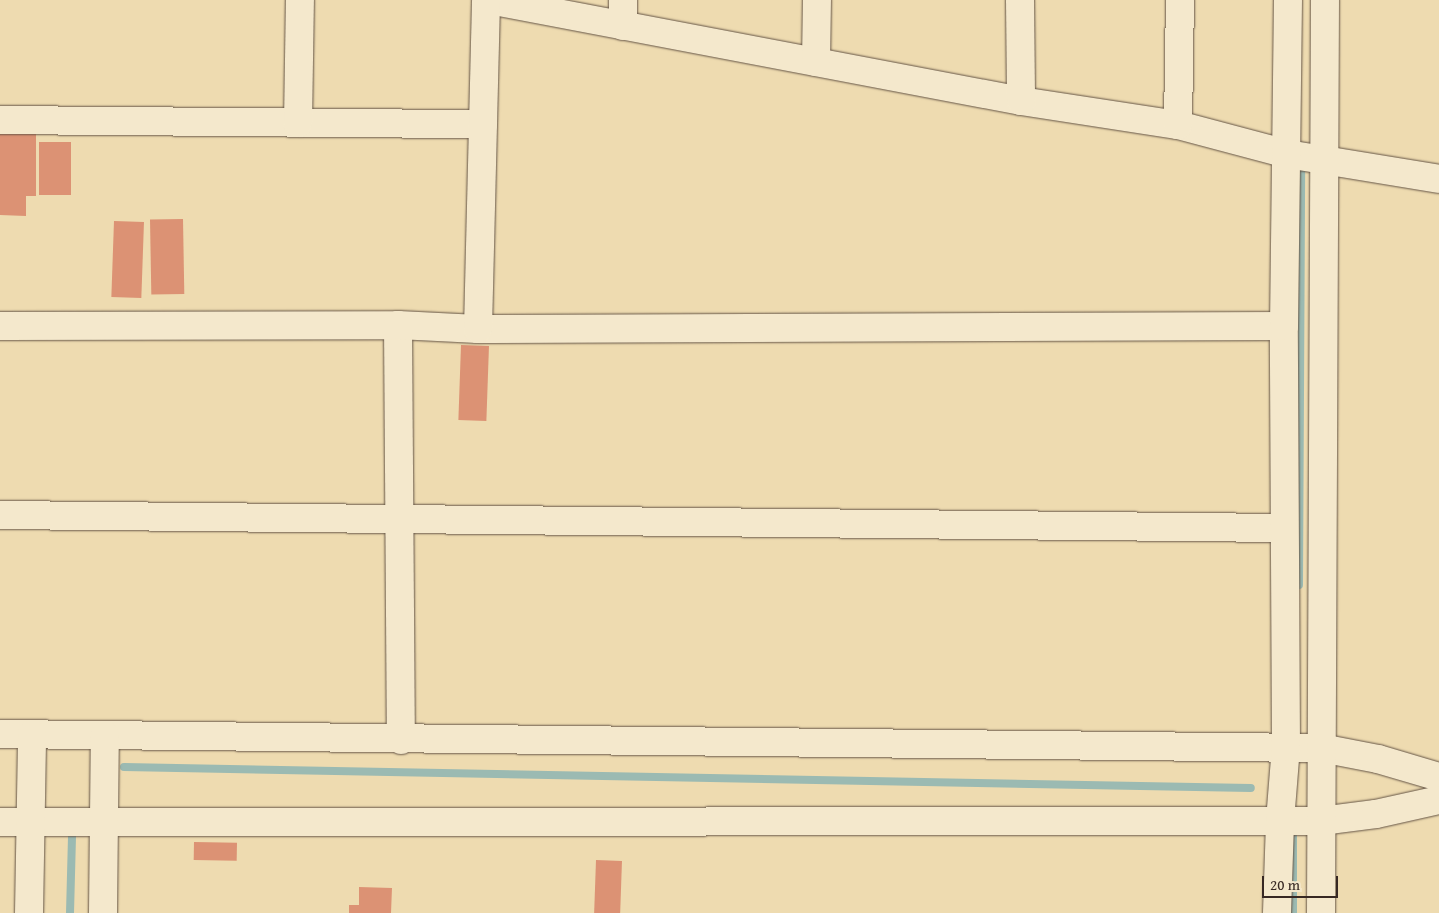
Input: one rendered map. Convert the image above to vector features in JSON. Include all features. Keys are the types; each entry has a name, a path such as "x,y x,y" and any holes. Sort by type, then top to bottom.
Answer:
{"street":[{"path":"298,123 300,0"},
{"path":"478,329 487,0 623,13 816,62 1021,101 1178,125 1287,154 1439,179"},
{"path":"816,62 817,0"},
{"path":"1020,0 1021,101"},
{"path":"1178,125 1180,0"},
{"path":"1278,913 1280,821 1286,747 1284,326 1288,0"},
{"path":"1321,913 1322,160 1325,0"},
{"path":"0,120 483,124"},
{"path":"0,326 398,325 478,329 1284,326"},
{"path":"398,325 401,740"},
{"path":"0,515 1284,528"},
{"path":"0,734 401,740 1322,748 1378,759 1439,777"},
{"path":"29,913 32,734"},
{"path":"103,913 105,735"},
{"path":"0,822 1322,821 1376,814 1439,800"}],"building":[{"path":"0,131 36,131 36,196 26,196 26,216 0,215"},
{"path":"39,142 71,142 71,195 39,195"},
{"path":"183,219 184,294 151,295 150,220"},
{"path":"114,221 144,222 141,298 111,297"},
{"path":"461,345 489,346 486,421 458,420"},
{"path":"194,842 237,843 237,861 194,860"},
{"path":"596,860 622,861 620,913 594,913"},
{"path":"359,887 392,888 391,913 349,913 349,905 359,905"}],"waterway":[{"path":"1299,585 1301,165"},
{"path":"124,767 1251,788"},
{"path":"1293,832 1293,913"},
{"path":"70,913 72,835"}]}
